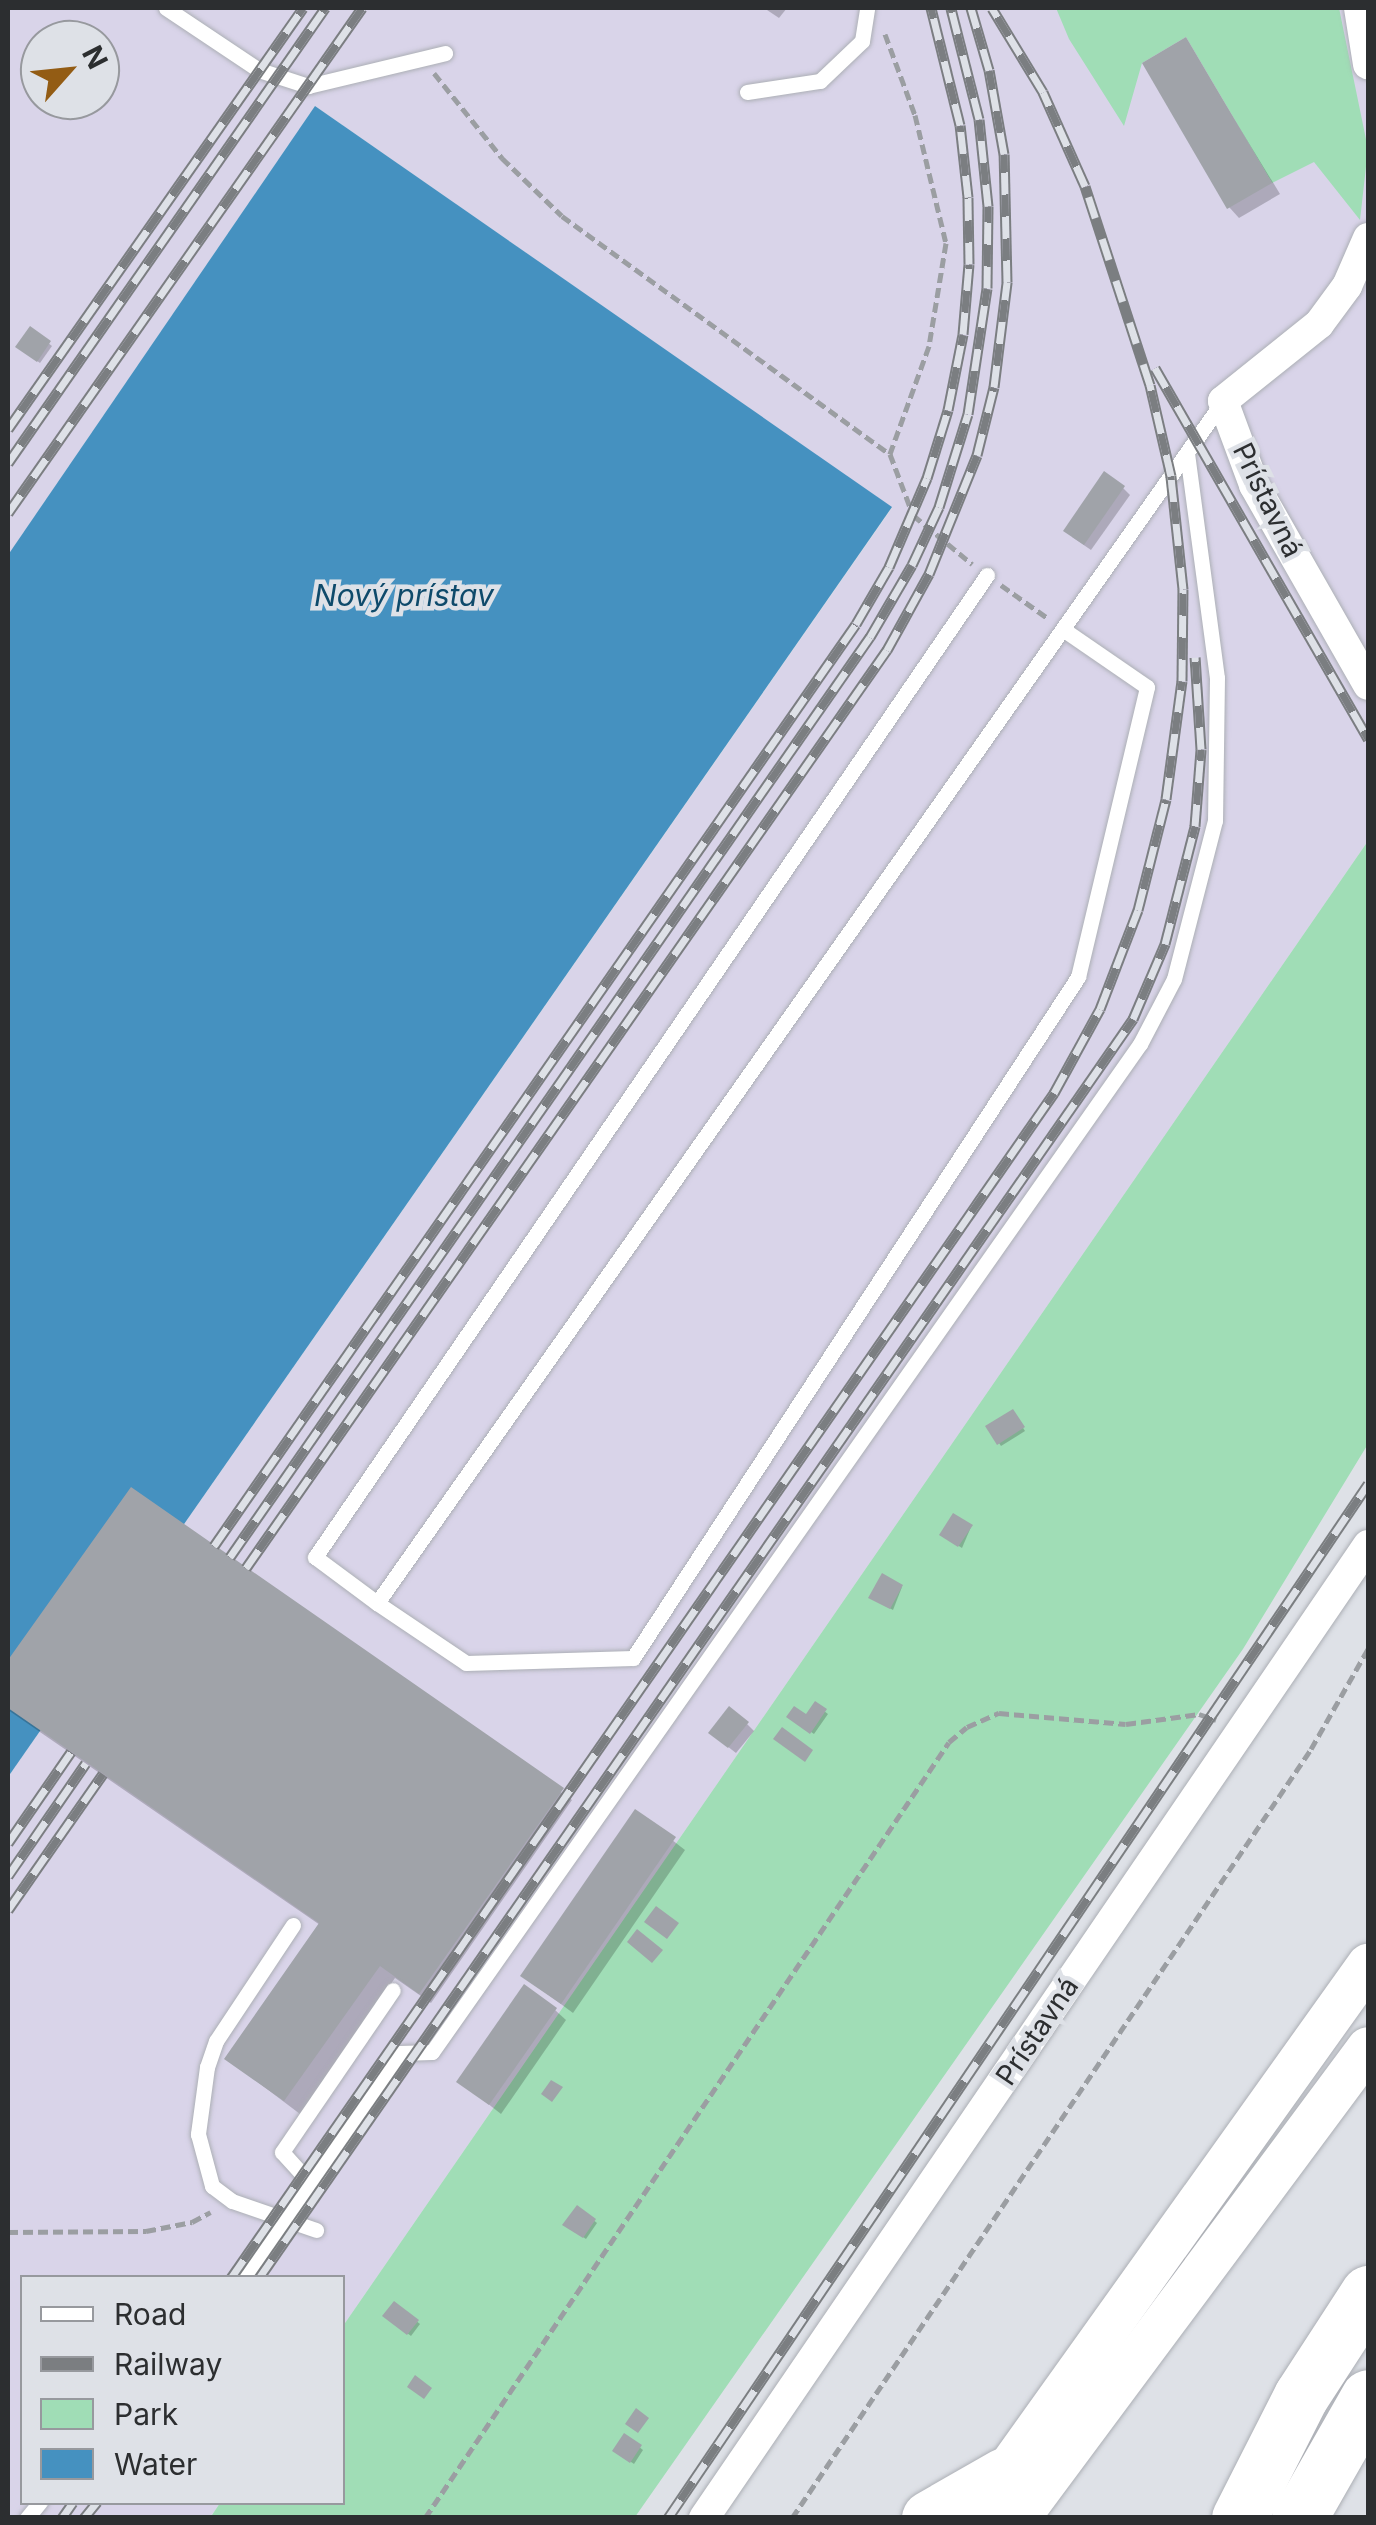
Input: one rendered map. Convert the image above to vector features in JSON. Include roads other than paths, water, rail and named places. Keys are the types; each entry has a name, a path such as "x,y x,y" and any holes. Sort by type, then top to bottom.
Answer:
{"highway":[{"path":"1239,2518 1300,2396 1368,2293"},
{"path":"1299,2518 1368,2398"},
{"path":"928,2518 1018,2501"}],"main road":[{"path":"1018,2501 1368,1964"},
{"path":"1018,2501 1368,2048"}],"street":[{"path":"1359,8 1368,64"},
{"path":"1224,401 1320,324 1347,286 1368,238"},
{"name":"Prístavná","path":"1224,401 1254,486 1368,685"},
{"name":"Prístavná","path":"704,2518 1368,1545"}],"lane":[{"path":"166,8 260,70 308,86 445,52"},
{"path":"747,92 820,82 862,41 867,8"},
{"path":"377,1603 1224,401"},
{"path":"246,2275 400,2053 432,2052 1129,1059 1174,979 1215,822 1217,678 1186,454"},
{"path":"988,576 315,1557 466,1663 634,1658 1078,977 1148,687 1064,630"},
{"path":"293,1926 216,2041 207,2067 198,2134 212,2186 232,2201 316,2230"},
{"path":"310,2184 282,2152 393,1990"}],"water":[{"name":"Nový prístav","path":"315,106 892,507 8,1777 8,555"}],"railway":[{"path":"8,429 303,8"},
{"path":"8,463 325,8"},
{"path":"8,513 362,8"},
{"path":"214,1546 856,624 889,567 927,478 948,410 963,334 969,264 968,197 960,125 931,8"},
{"path":"230,1557 870,637 912,565 939,507 968,414 987,288 988,206 979,119 951,8"},
{"path":"246,1568 887,650 929,574 977,455 994,387 1007,282 1004,154 989,70 971,8"},
{"path":"233,2275 1054,1093 1100,1009 1138,910 1166,799 1182,681 1183,589 1171,476 1150,385 1085,186 1043,92 992,8"},
{"path":"1155,368 1368,739"},
{"path":"261,2275 1133,1019 1165,944 1195,826 1201,749 1195,657"},
{"path":"668,2518 1368,1484"},
{"path":"8,1843 71,1752"},
{"path":"8,1876 86,1763"},
{"path":"8,1910 103,1774"},
{"path":"62,2518 71,2505"},
{"path":"84,2518 95,2505"}]}
